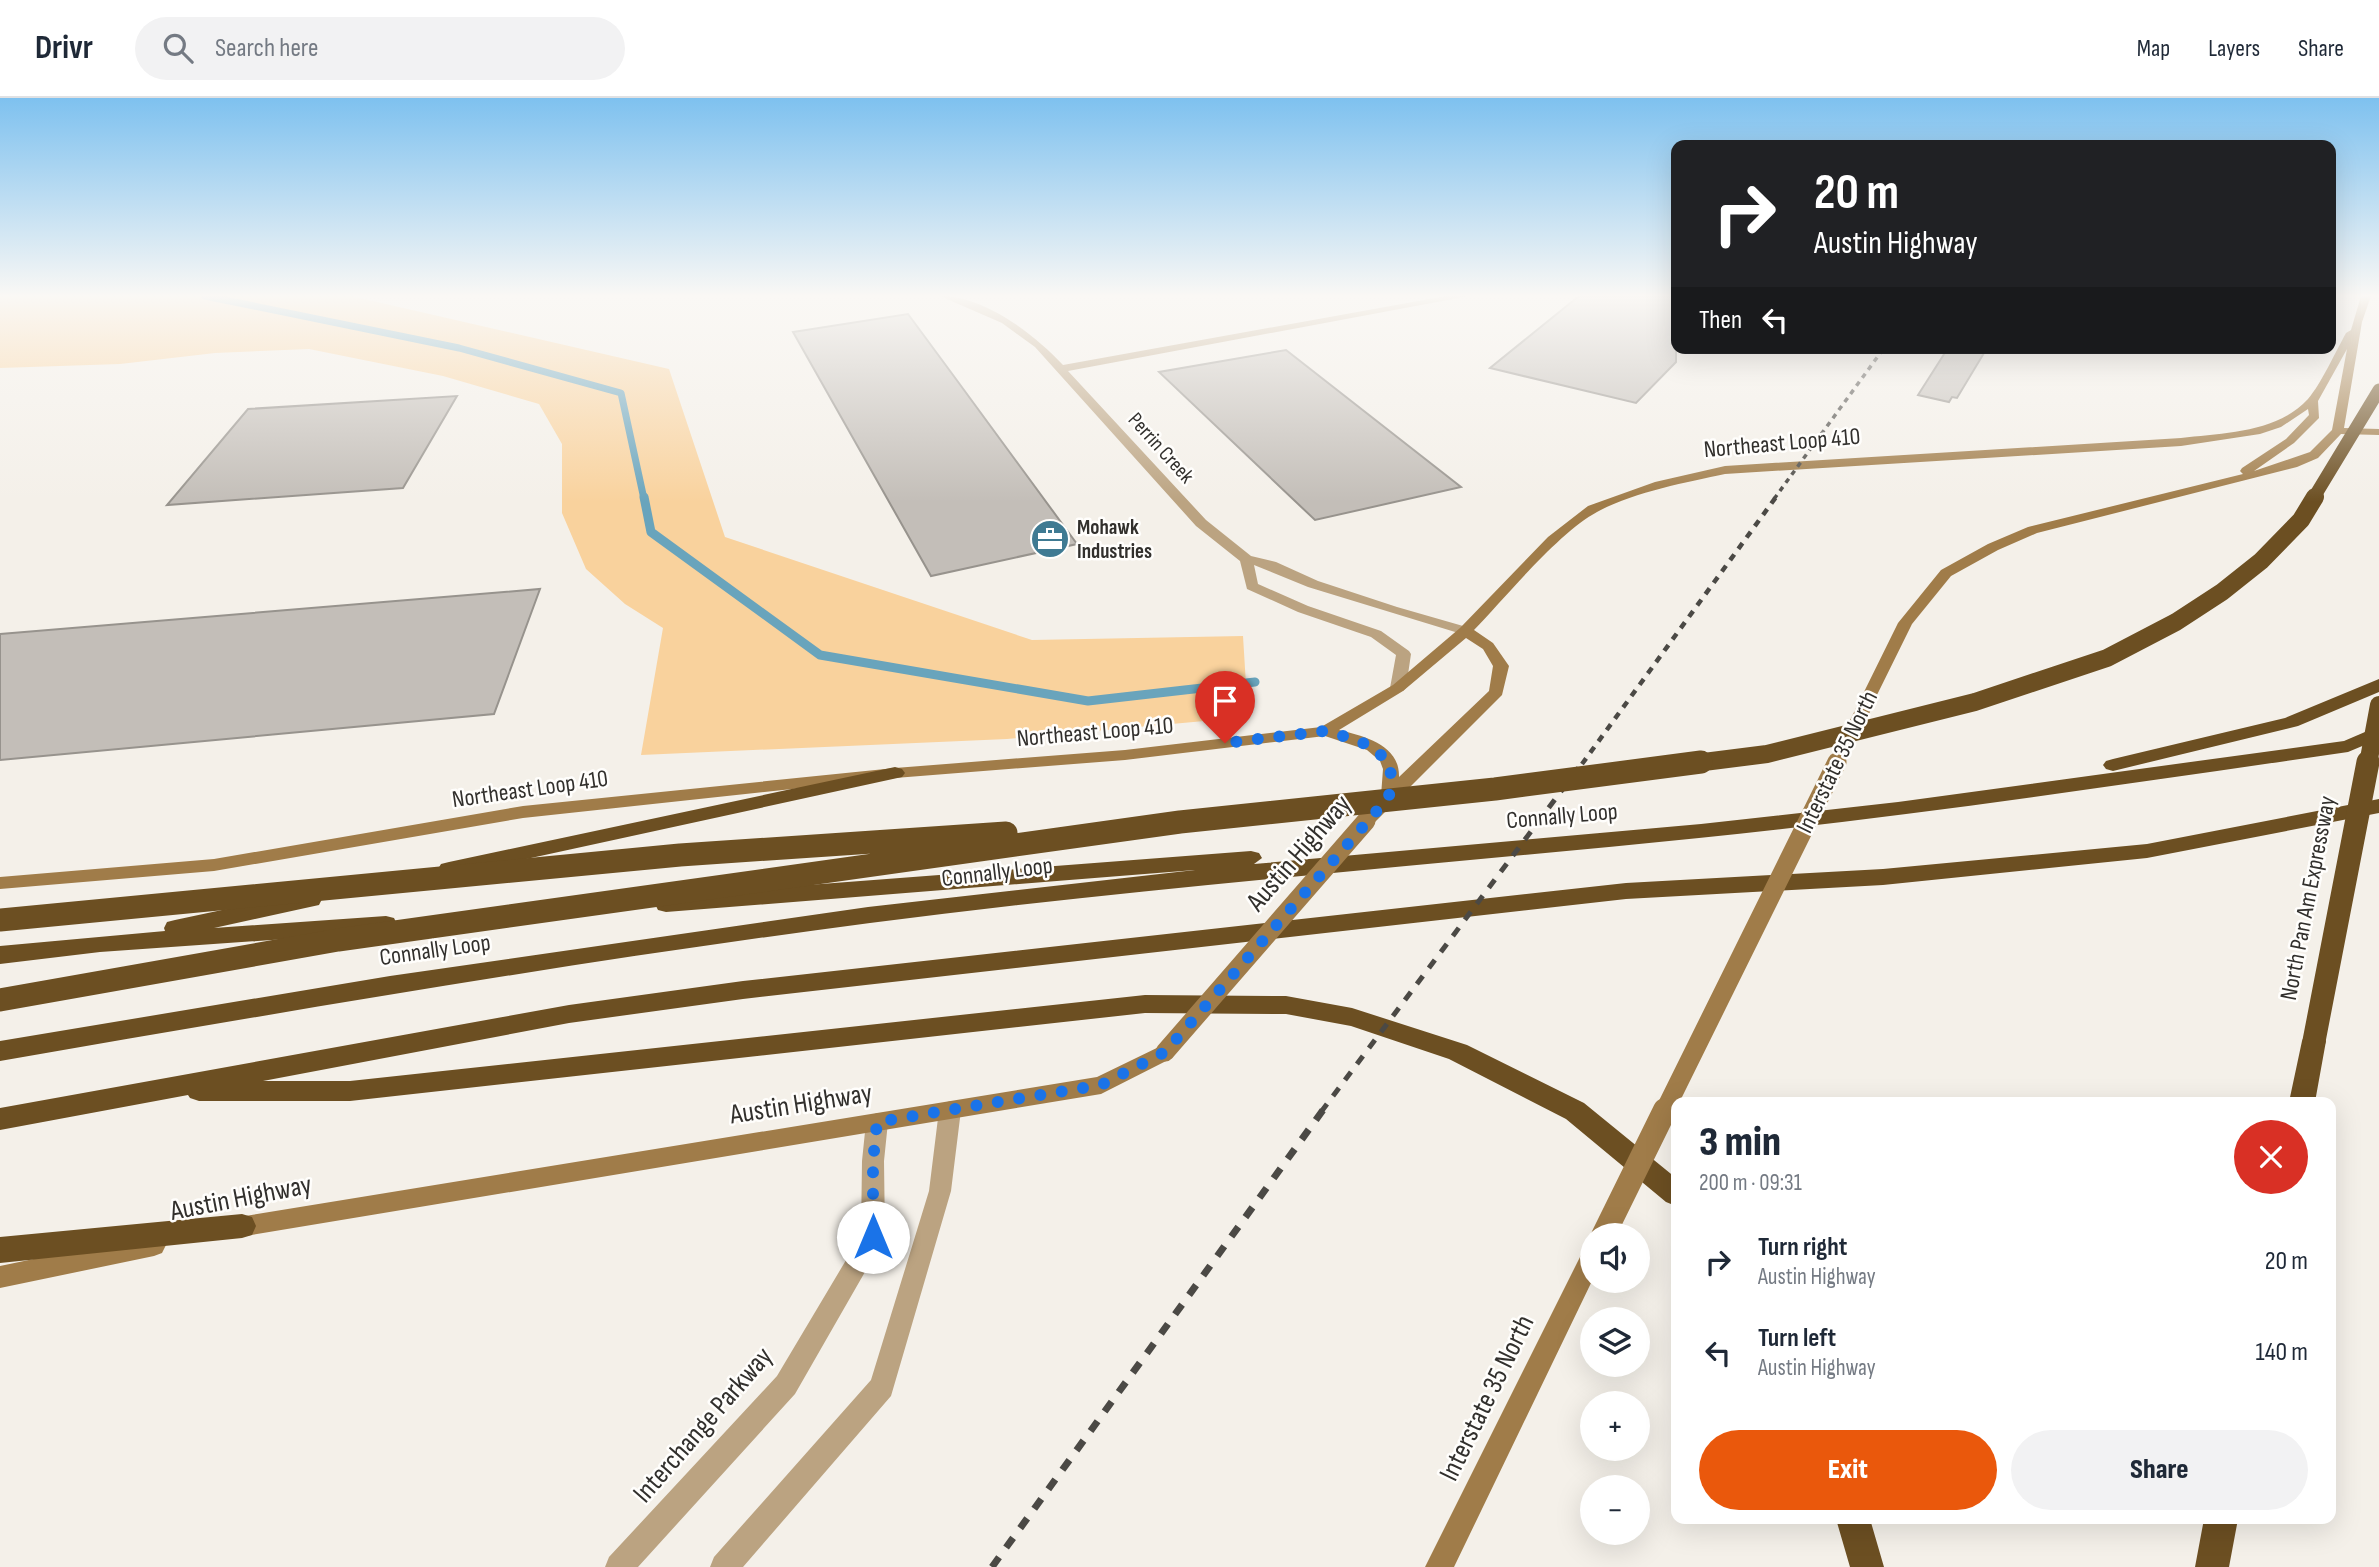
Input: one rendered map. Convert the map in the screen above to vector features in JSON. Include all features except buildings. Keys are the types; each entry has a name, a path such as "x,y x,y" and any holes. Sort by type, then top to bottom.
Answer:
{"highway":[{"path":"0,1000 338,940 1180,822 1481,790 1767,754 1975,702 2107,659 2176,622 2222,592 2289,534 2301,520 2379,390"},
{"path":"2006,792 2291,722 2379,685"},
{"name":"North Pan Am Expressway","path":"2303,1097 2379,705"},
{"path":"2006,792 2348,746 2379,732"},
{"path":"100,944 895,774"},
{"name":"Connally Loop","path":"0,1051 390,985 868,915 1188,878 1701,831 1898,809 2006,792"},
{"path":"0,1119 569,1014 743,990 1423,916 1626,891 1883,877 2147,851 2379,806"},
{"path":"0,920 680,855 1180,822"},
{"path":"0,955 100,944 811,893 1188,862 1701,831"},
{"path":"144,1091 350,1091 1145,1004 1286,1005 1352,1017 1458,1052 1575,1111 1671,1190"},
{"path":"0,1251 243,1226"},
{"path":"1854,1524 1867,1567"},
{"path":"2212,1567 2220,1524"}],"main road":[{"name":"Interstate 35 North","path":"2238,477 2290,441 2315,416 2312,401 2333,365"},
{"name":"Interstate 35 North","path":"1672,1097 1905,623 1946,573 1993,547 2033,530 2179,495 2293,464 2314,455 2338,431 2350,365"},
{"name":"Northeast Loop 410","path":"0,883 214,865 523,812 895,774 1125,755 1325,731 1398,688 1465,631 1553,540 1592,509 1659,485 1725,470 2075,449 2218,437 2256,432 2277,425 2312,401"},
{"path":"2338,431 2379,432"},
{"path":"1389,797 1497,692 1501,666 1488,646 1465,631"},
{"name":"Austin Highway","path":"0,1277 243,1226 1101,1085 1165,1052 1389,797 1391,768 1377,750 1357,740 1325,731"},
{"name":"Interstate 35 North","path":"1609,1223 1671,1098"},
{"name":"Interstate 35 North","path":"1439,1567 1580,1283"}],"street":[{"name":"Perrin Creek","path":"1057,365 1201,523 1246,558 1392,610 1465,631"},
{"path":"1061,369 1086,365"},
{"path":"1246,558 1252,586 1303,609 1376,634 1404,653 1398,688"},
{"path":"724,1567 882,1387 940,1191 950,1110"},
{"name":"Interchange Parkway","path":"619,1567 786,1385 873,1237 873,1161 877,1122"}],"shaded area":[{"path":"0,365 103,365 0,368"},
{"path":"386,365 650,365 669,369 725,537 1032,640 1243,636 1248,717 1007,739 641,755 663,628 625,604 586,569 562,513 562,444 539,404 443,376"}],"waterway":[{"path":"519,365 621,393 644,499"},
{"path":"644,497 651,532 820,655 1088,701 1255,682"}],"railway":[{"path":"1774,499 1872,365"},
{"path":"1582,764 1776,497"},
{"path":"1321,1112 1583,762"},
{"path":"992,1567 1323,1110"}],"place":[{"name":"Mohawk Industries","path":"1050,539"}],"route":[{"path":"873,1237 873,1161 877,1122 1101,1085 1165,1052 1389,797 1391,768 1377,750 1357,740 1325,731 1225,743"}]}
